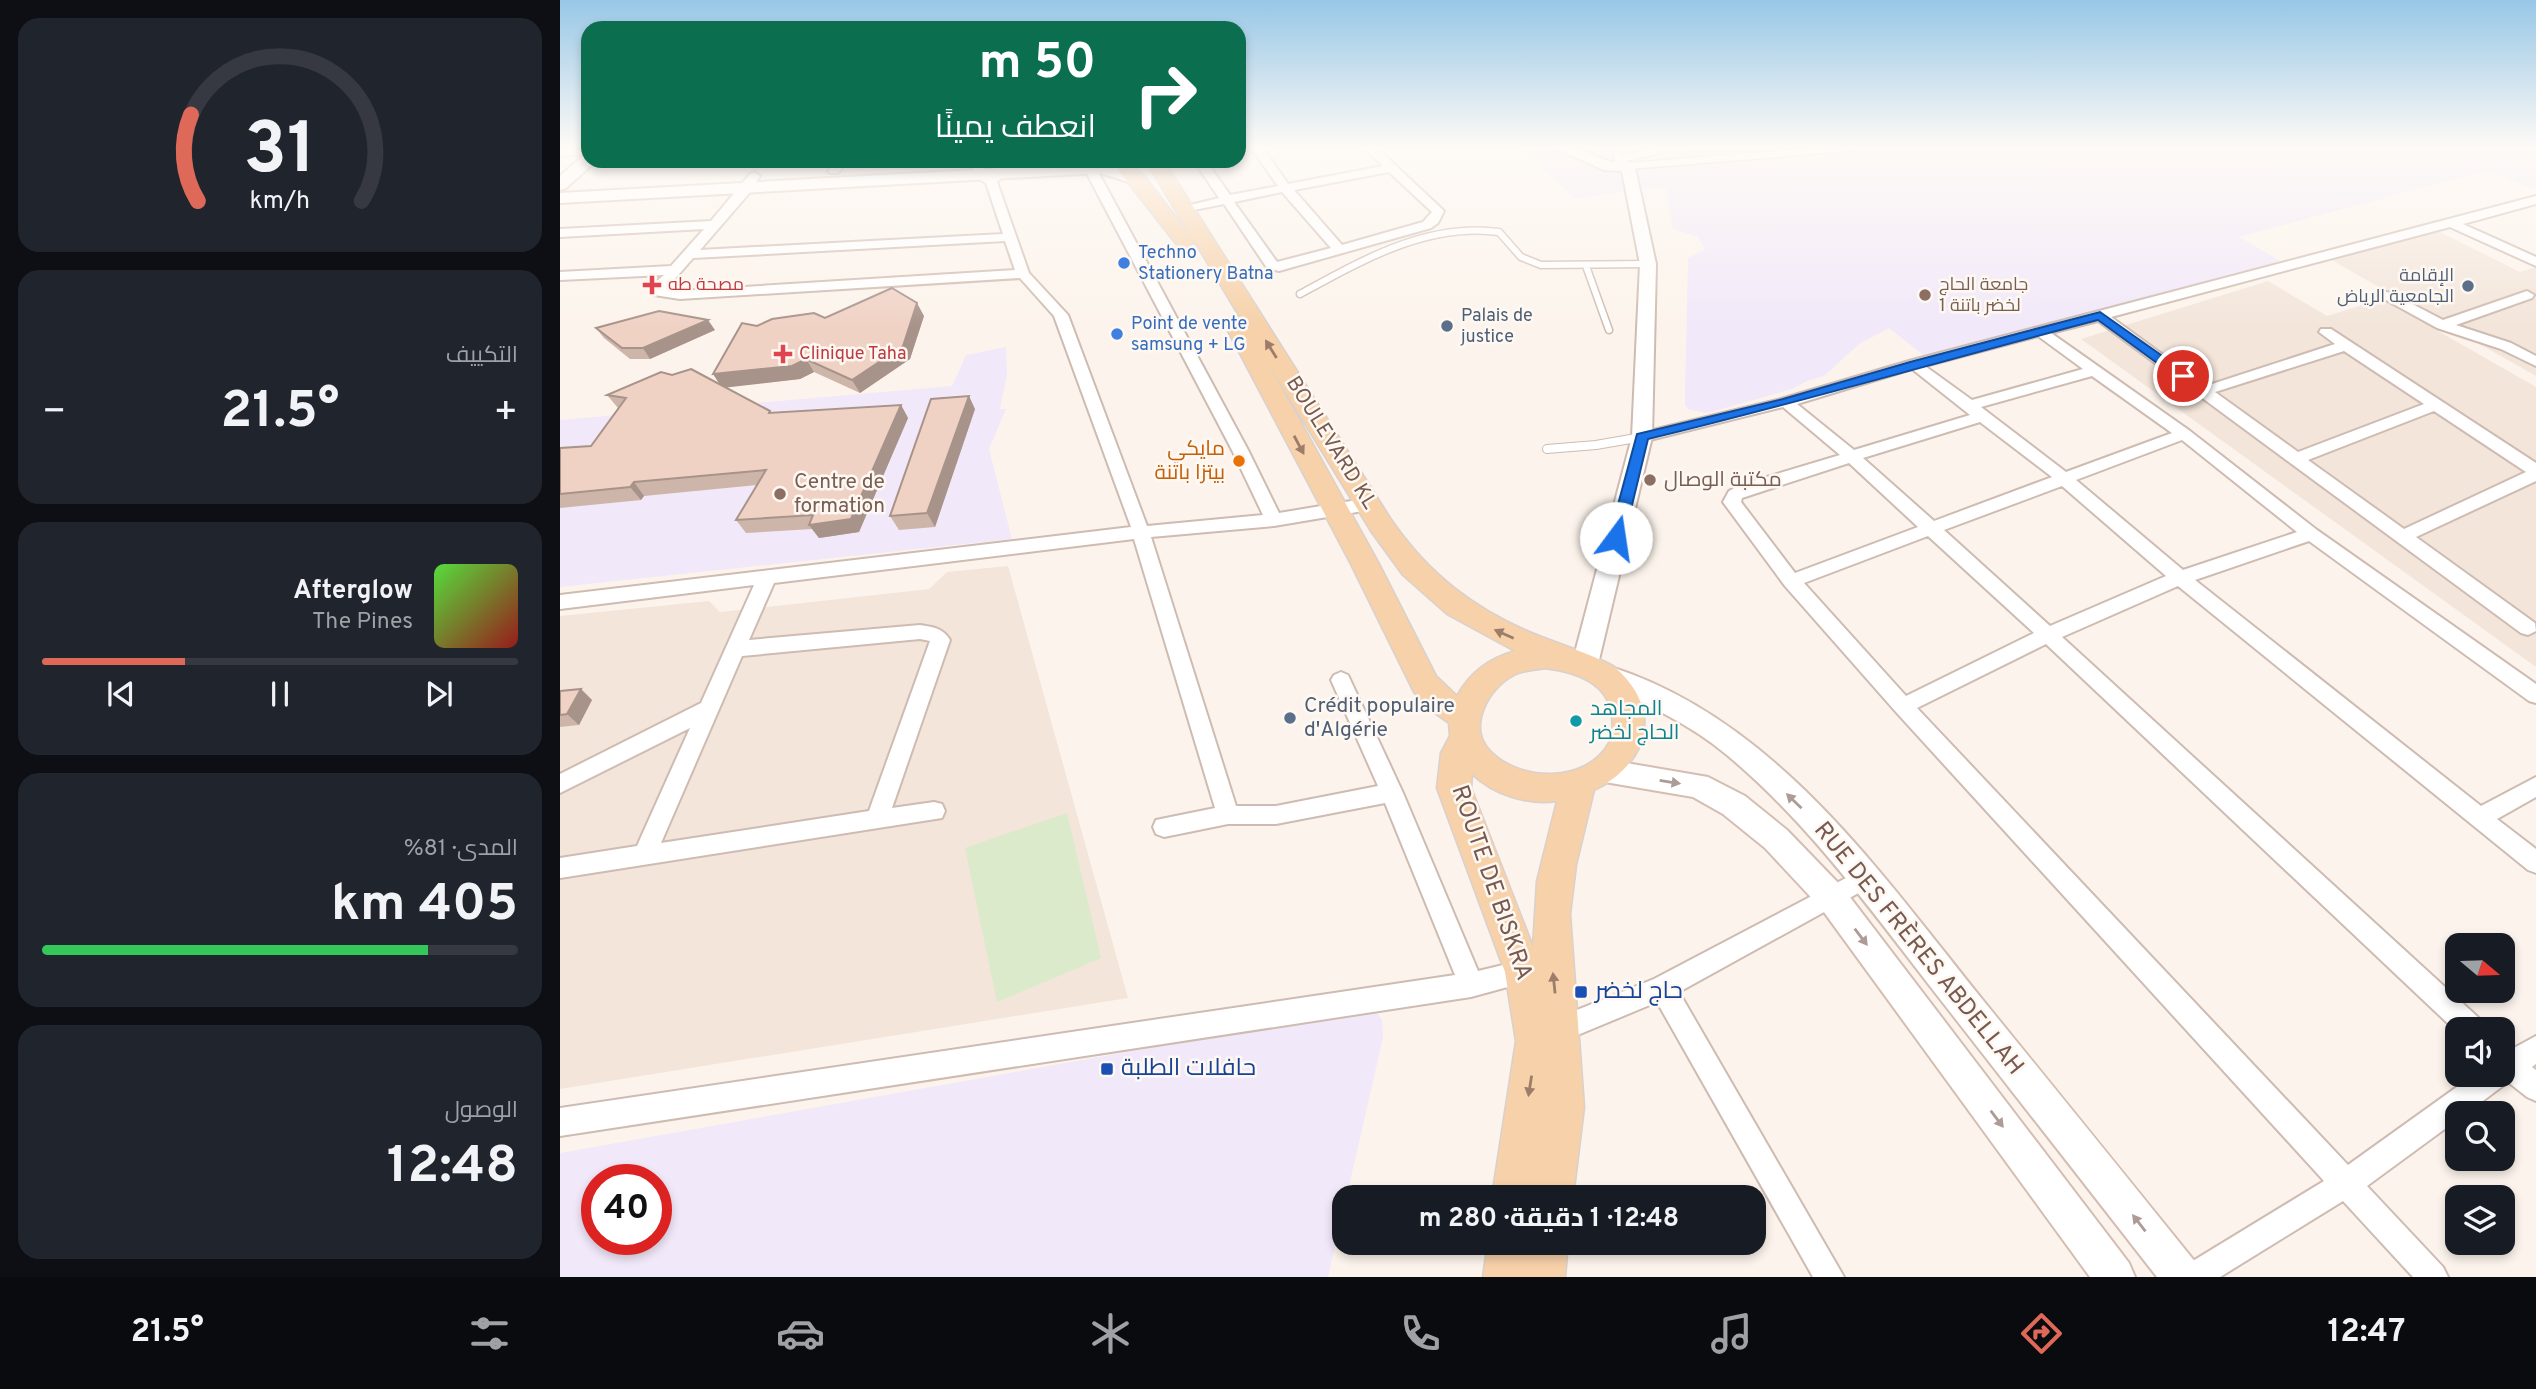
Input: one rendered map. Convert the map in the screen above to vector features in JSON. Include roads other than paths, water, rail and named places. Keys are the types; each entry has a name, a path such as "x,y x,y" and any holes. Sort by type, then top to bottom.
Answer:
{"main road":[{"name":"BOULEVARD KL","path":"1158,208 1206,269 1365,564 1425,684 1465,727"},
{"name":"BOULEVARD KL","path":"1184,208 1370,504 1403,555 1424,580 1459,608 1496,631 1587,666"},
{"path":"1545,657 1587,666 1622,695 1629,714 1628,735 1620,754 1591,777 1541,788 1522,786 1497,776 1477,759 1465,727 1470,698 1483,681 1500,668 1522,660 1545,657"},
{"name":"RUE DES FRÈRES ABDELLAH","path":"1587,666 1670,703 1738,747 1805,811 1865,878 2182,1277"},
{"name":"ROUTE DE BISKRA","path":"1465,727 1457,753 1454,788 1548,1035 1563,1108 1553,1185"},
{"name":"RUE DES FRÈRES ABDELLAH","path":"1591,777 1698,786 1734,805 1776,839 1832,898 2115,1277"},
{"name":"ROUTE DE BISKRA","path":"1517,1185 1548,1035 1552,914 1558,867 1591,777"},
{"path":"1506,1277 1509,1255"},
{"path":"1542,1277 1545,1255"}],"street":[{"path":"729,208 659,288 662,293 680,295 1023,274"},
{"path":"1003,208 1023,274 1061,315 1141,532 1228,815"},
{"path":"1142,208 1240,450 1274,520"},
{"path":"1233,208 1274,266 1427,225 1437,216 1438,211 1434,208"},
{"path":"1306,208 1339,250"},
{"path":"1587,666 1642,437 1647,264 1634,208"},
{"path":"1642,437 1786,402 1914,364 2510,208"},
{"path":"2451,223 2536,262"},
{"path":"560,233 715,225"},
{"path":"691,254 1011,237"},
{"path":"560,276 675,270"},
{"path":"2442,325 2527,295"},
{"path":"2386,296 2442,325 2506,346 2536,362"},
{"path":"2100,316 2528,628"},
{"path":"2041,332 2184,434 2311,534 2536,695"},
{"path":"2326,332 2536,473"},
{"path":"2204,391 2347,345"},
{"path":"1914,364 2063,478 2180,578 2536,863"},
{"path":"2096,370 1745,489 1735,495 1732,502 1791,581 1903,706 2106,928 2433,1277"},
{"path":"1786,402 1850,455 2048,635 2459,1017"},
{"path":"2298,458 2435,405"},
{"path":"1791,581 2184,434"},
{"path":"2402,537 2536,473"},
{"path":"560,602 1141,532 1274,520 1370,504"},
{"path":"1903,706 2048,635 2180,578 2311,534"},
{"path":"644,855 767,577"},
{"path":"735,649 920,632 936,635 940,640 877,820"},
{"path":"1341,680 1392,793 1471,985"},
{"path":"560,784 708,709"},
{"path":"2478,818 2536,786"},
{"path":"1164,827 1228,815 1276,815 1392,793"},
{"path":"560,868 934,811"},
{"path":"1548,1035 1662,988 1865,878"},
{"path":"560,1122 1471,985 1524,972"},
{"path":"1662,988 1829,1277"},
{"path":"2515,1061 2536,1049"},
{"path":"2515,1074 2536,1088"},
{"path":"2193,1277 2347,1183 2477,1087"}],"lane":[{"path":"1300,294 1374,255 1464,227 1499,232 1521,257 1531,263 1586,266 1647,264"},
{"path":"1586,266 1609,330"},
{"path":"1547,449 1596,445 1642,437"}],"place":[{"name":"Techno Stationery Batna","path":"1124,263"},
{"name":"مصحة طه","path":"652,285"},
{"name":"الإقامة الجامعية الرياض","path":"2468,286"},
{"name":"جامعة الحاج لخضر باتنة 1","path":"1925,295"},
{"name":"Palais de justice","path":"1447,326"},
{"name":"Point de vente samsung + LG","path":"1117,334"},
{"name":"Clinique Taha","path":"783,354"},
{"name":"مايكي بيتزا باتنة","path":"1239,461"},
{"name":"مكتبة الوصال","path":"1650,480"},
{"name":"Centre de formation","path":"780,494"},
{"name":"Crédit populaire d'Algérie","path":"1290,718"},
{"name":"المجاهد الحاج لخضر","path":"1576,721"},
{"name":"حاج لخضر","path":"1581,992"},
{"name":"حافلات الطلبة","path":"1107,1069"}]}
